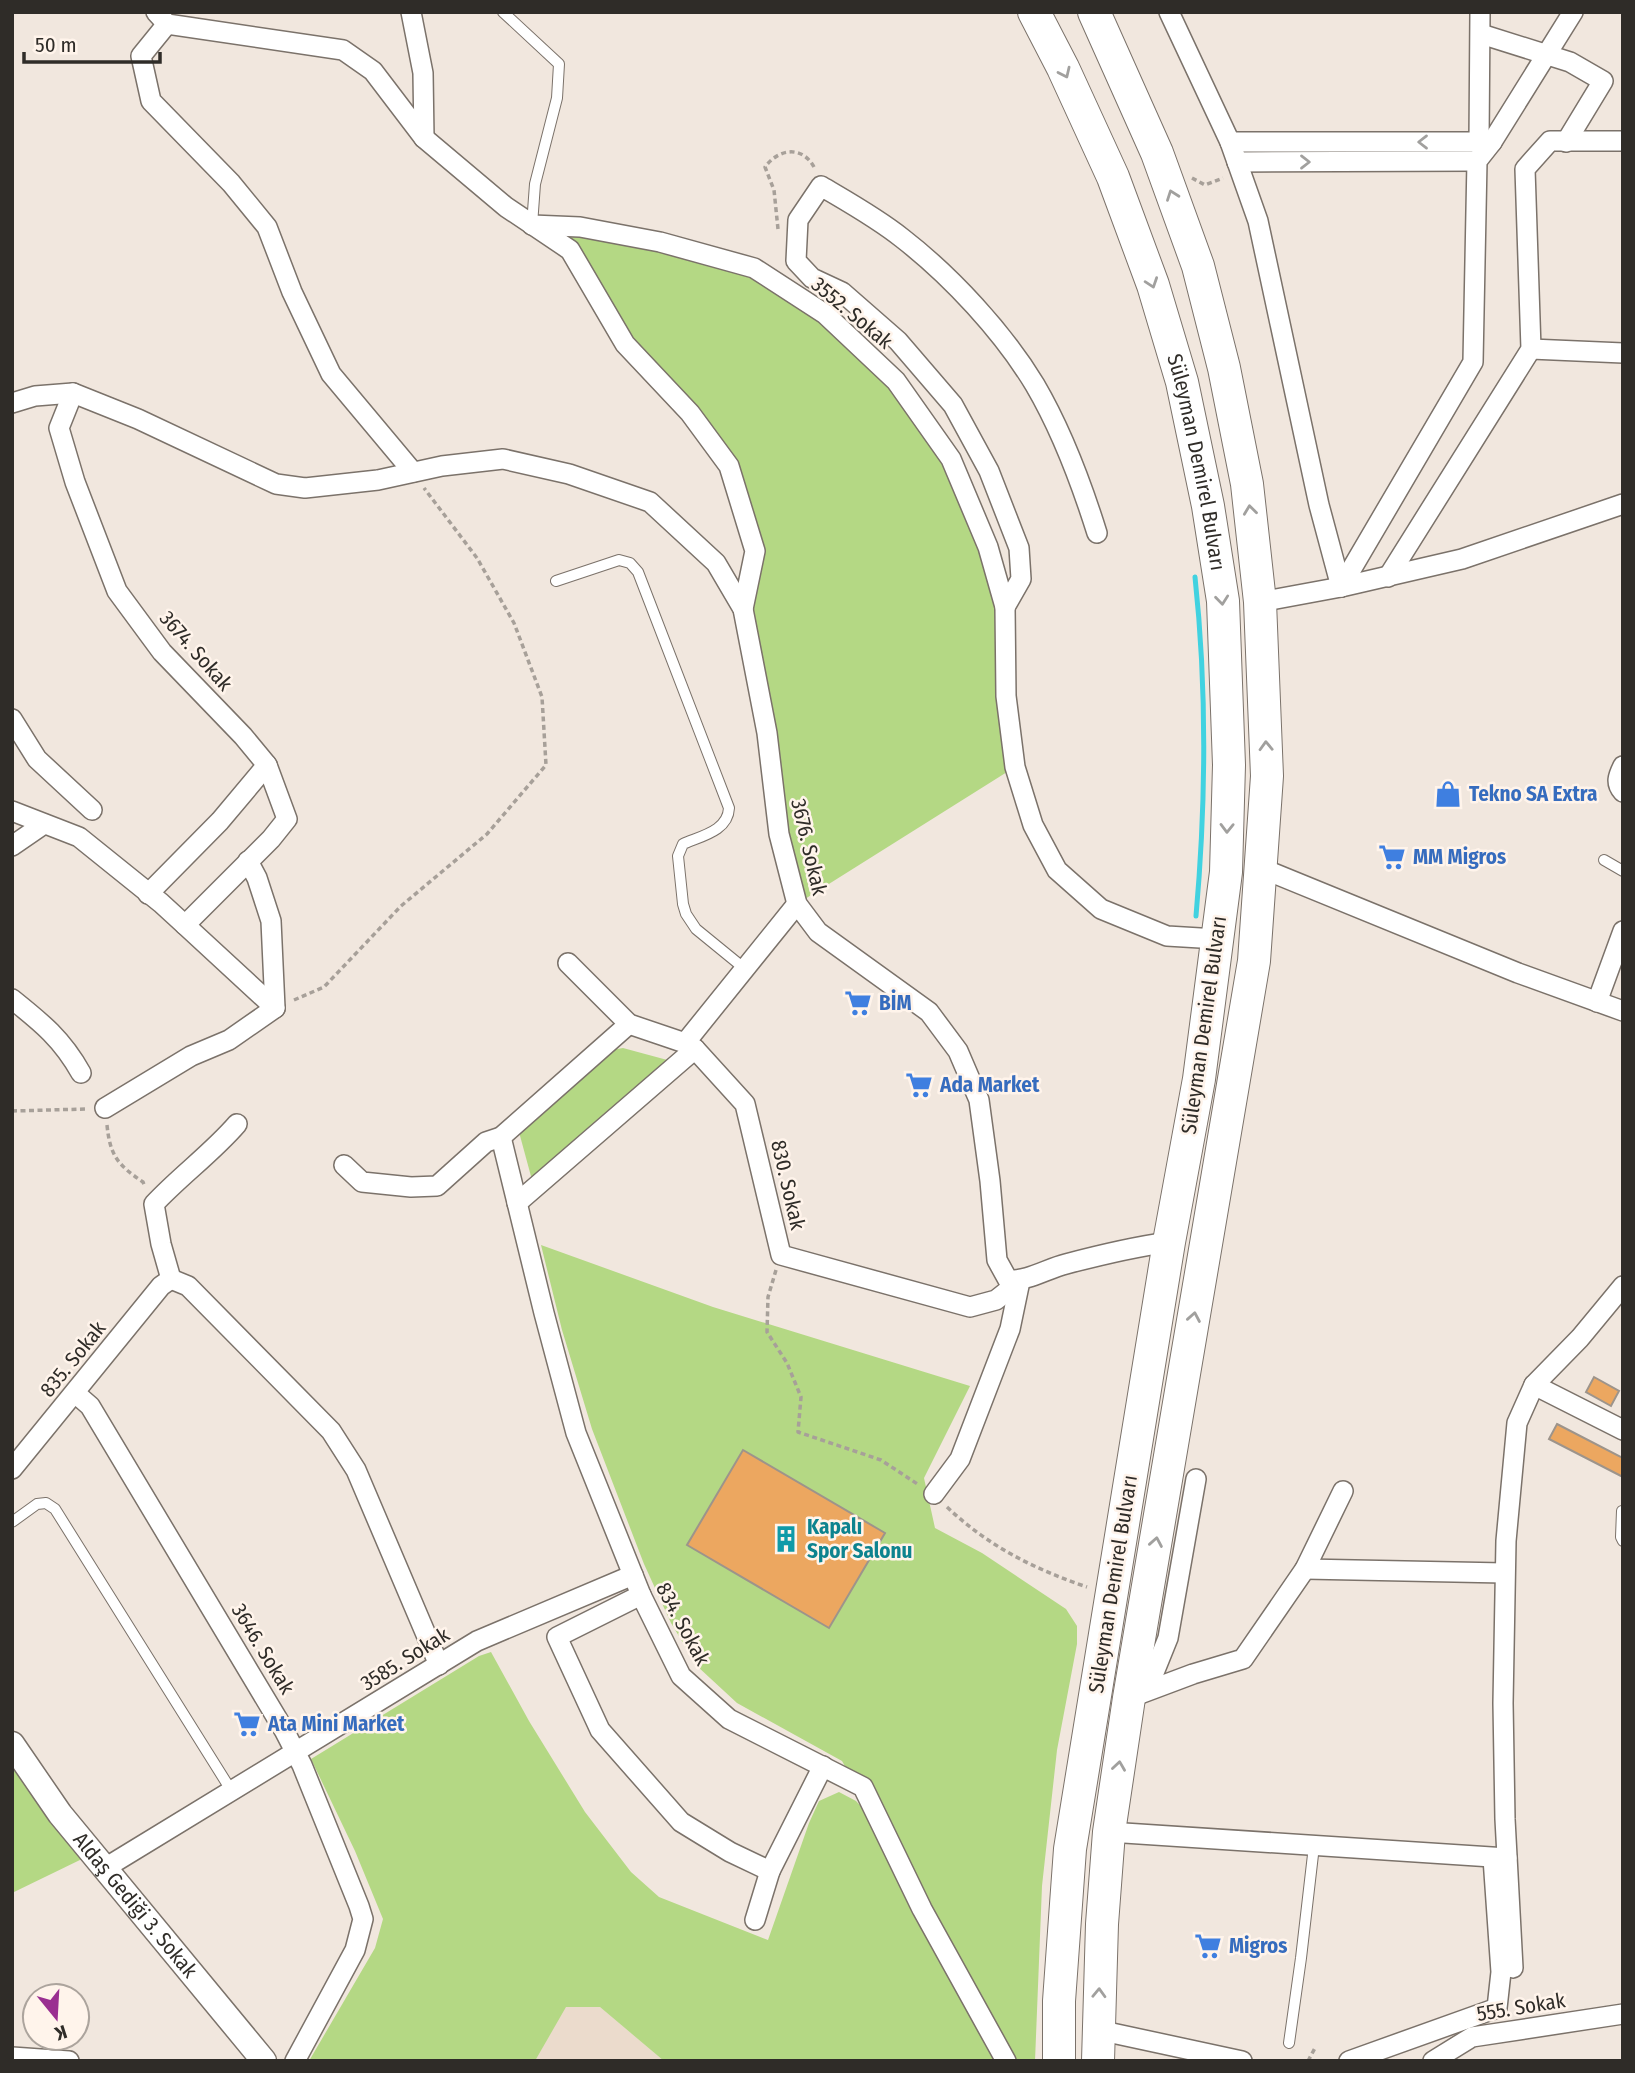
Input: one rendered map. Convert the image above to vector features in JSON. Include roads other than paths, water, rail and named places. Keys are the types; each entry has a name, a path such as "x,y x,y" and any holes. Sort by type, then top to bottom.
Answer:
{"highway":[{"name":"Süleyman Demirel Bulvarı","path":"1034,12 1063,68 1112,177 1153,285 1182,382 1208,506 1223,601 1229,765 1226,872 1199,1079 1169,1242 1070,1849 1059,2001 1059,2061"},
{"name":"Süleyman Demirel Bulvarı","path":"1094,12 1157,153 1198,266 1224,368 1247,484 1260,602 1267,776 1254,961 1138,1694 1110,1832 1102,1924 1098,2045"}],"street":[{"path":"411,12 423,73 425,138"},
{"path":"1169,12 1230,142 1258,221 1319,505 1341,587"},
{"path":"1480,12 1485,142"},
{"path":"1341,587 1473,362 1476,162 1485,142 1573,12"},
{"path":"413,472 331,374 292,292 267,227 231,183 151,101 141,56 162,18 343,50 373,71 425,138 506,207 570,250 625,344 690,414 729,466 755,551 743,609"},
{"path":"1481,34 1570,62 1603,81 1566,142"},
{"path":"1388,577 1531,349 1525,169 1550,141 1623,141"},
{"path":"1230,142 1485,142"},
{"path":"1237,162 1476,162"},
{"path":"1005,607 1021,579 1019,548 989,471 953,405 898,341 842,292 811,278 796,261 797,220 821,186 902,237 960,290 1004,343 1035,385 1080,478 1097,533"},
{"name":"3552. Sokak","path":"532,225 580,227 660,242 754,268 824,314 896,381 951,459 988,547 1005,607 1006,696 1016,767 1033,825 1057,870 1101,909 1167,936 1217,939"},
{"path":"1531,349 1623,353"},
{"path":"12,403 35,396 73,393"},
{"name":"3676. Sokak","path":"73,393 138,419 276,484 305,488 378,480 503,459 569,474 650,502 716,563 743,609 767,733 779,834 797,904 818,932 929,1012 958,1051 979,1100 997,1260 1008,1280 1020,1281"},
{"name":"3674. Sokak","path":"73,393 59,428 75,482 117,591 162,652 243,736 267,765 287,819 248,861"},
{"path":"1260,602 1388,577 1462,559 1623,503"},
{"path":"725,577 751,571"},
{"path":"12,719 37,759 92,810"},
{"path":"149,894 220,821 267,765"},
{"path":"1623,766 1617,778 1623,792"},
{"path":"12,811 79,837 185,925 275,1008"},
{"path":"12,846 44,824"},
{"path":"185,925 248,861 257,878 271,921 275,1008"},
{"path":"1261,868 1518,973 1623,1011"},
{"path":"517,1203 690,1046 745,968 797,904"},
{"path":"1597,1002 1623,931"},
{"name":"830. Sokak","path":"568,963 629,1024 690,1046 745,1104 781,1255 970,1307 996,1300 1020,1281"},
{"path":"12,999 48,1028 68,1050 81,1073"},
{"path":"105,1108 191,1056 229,1040 275,1008"},
{"path":"344,1165 362,1182 411,1187 437,1186 486,1142 501,1137 629,1024"},
{"path":"237,1124 154,1204 161,1244 172,1279 188,1286 331,1431 356,1469 439,1665"},
{"name":"834. Sokak","path":"501,1137 576,1433 641,1595 681,1676 729,1719 863,1787 922,1909 1006,2061"},
{"path":"934,1494 960,1460 1010,1329 1020,1281 1062,1265 1135,1247 1169,1242"},
{"name":"835. Sokak","path":"12,1469 161,1286 172,1279"},
{"path":"1349,2061 1497,2008 1501,1972 1504,1573 1517,1423 1534,1385 1580,1338 1623,1286"},
{"path":"1534,1385 1623,1430"},
{"name":"3646. Sokak","path":"75,1393 90,1406 295,1751 363,1919 355,1950 295,2061"},
{"path":"1138,1694 1168,1638 1196,1479"},
{"path":"1138,1694 1243,1658 1305,1569 1343,1491"},
{"path":"1305,1569 1504,1573"},
{"name":"3585. Sokak","path":"105,1868 477,1641 633,1575"},
{"path":"641,1595 557,1637 600,1730 681,1822 730,1852 770,1871"},
{"name":"Aldaş Gediği 3. Sokak","path":"12,1744 60,1814 264,2061"},
{"path":"755,1920 770,1871 823,1766"},
{"path":"1110,1832 1500,1858"},
{"path":"1500,1858 1513,1968"},
{"name":"555. Sokak","path":"1434,2060 1472,2037 1623,2014"},
{"path":"1098,2045 1242,2061"},
{"path":"12,2057 69,2061"},
{"path":"1434,2060 1456,2061"}],"lane":[{"path":"503,12 559,64 557,98 535,184 532,225"},
{"path":"556,581 619,560 630,564 638,572 729,808 726,821 719,828 683,844 678,856 683,904 696,929 745,968"},
{"path":"1604,860 1623,871"},
{"path":"12,1522 37,1504 46,1503 55,1509 231,1790"},
{"path":"1622,1511 1623,1541"},
{"path":"1289,2043 1314,1846"}],"waterway":[{"path":"1195,577 1202,661 1204,746 1196,916"}],"place":[{"name":"Tekno SA Extra","path":"1448,794"},
{"name":"MM Migros","path":"1392,857"},
{"name":"BİM","path":"858,1003"},
{"name":"Ada Market","path":"919,1085"},
{"name":"Kapalı Spor Salonu","path":"786,1539"},
{"name":"Ata Mini Market","path":"247,1724"},
{"name":"Migros","path":"1208,1946"}]}
